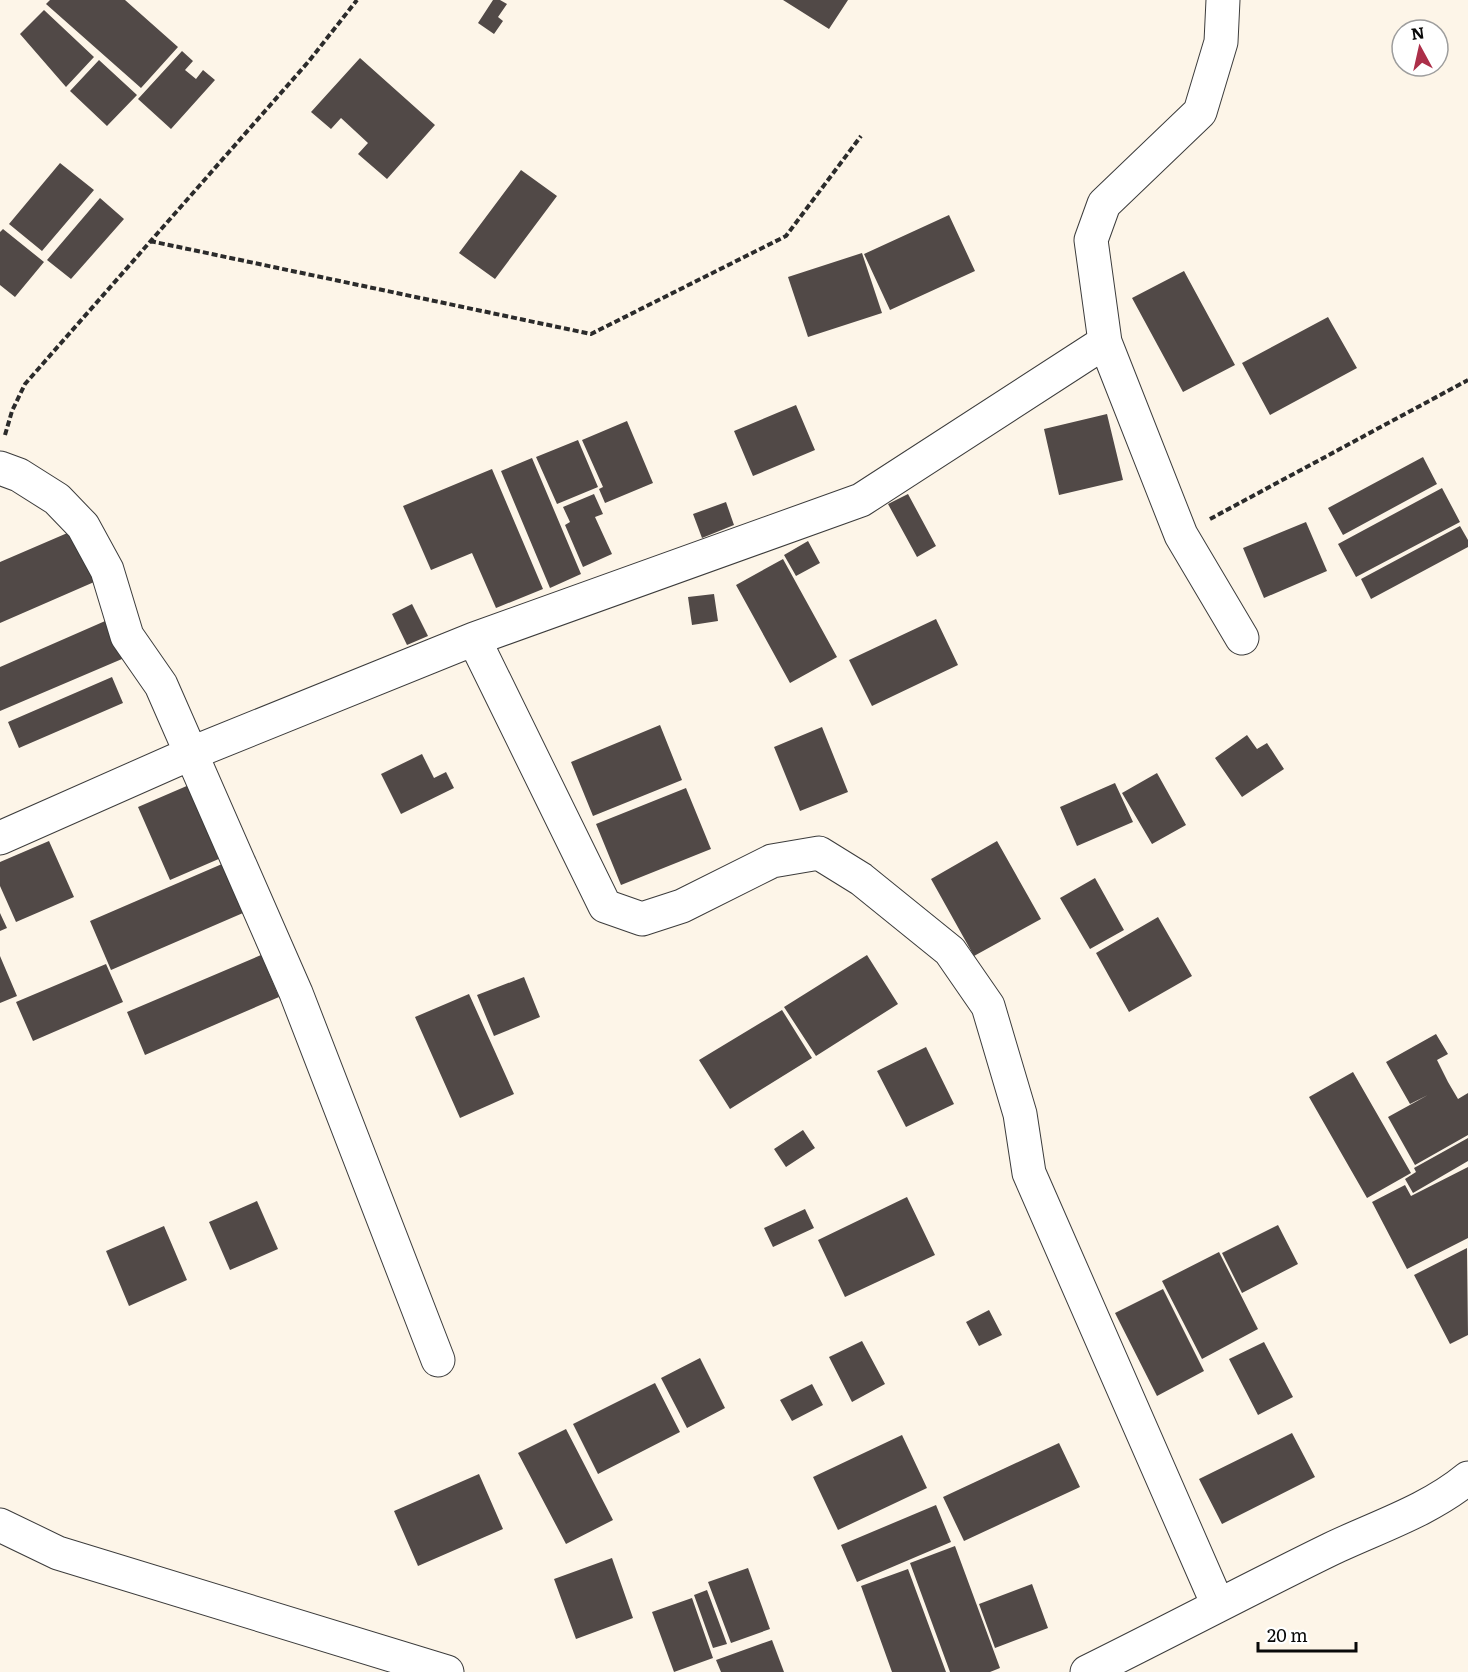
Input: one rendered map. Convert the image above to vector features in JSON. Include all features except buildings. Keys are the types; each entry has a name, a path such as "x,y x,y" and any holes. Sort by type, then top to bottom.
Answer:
{"street":[{"path":"1223,0 1221,42 1200,112 1104,204 1091,240 1105,342 1181,534 1242,638"},
{"path":"0,838 192,753 474,639 861,500 1105,342"},
{"path":"1,456 19,476 57,499 83,526 107,570 127,636 161,685 296,993 438,1360"},
{"path":"474,639 604,906 642,919 682,906 772,861 819,853 861,879 950,951 988,1006 1020,1114 1029,1173 1218,1605"},
{"path":"1087,1672 1218,1605 1418,1510 1456,1488 1468,1478"},
{"path":"0,1525 58,1553 447,1672"}],"path":[{"path":"1,456 12,411 25,384 309,61 357,0"},
{"path":"150,241 591,334 786,236 861,136"},
{"path":"1181,534 1468,380"}]}
